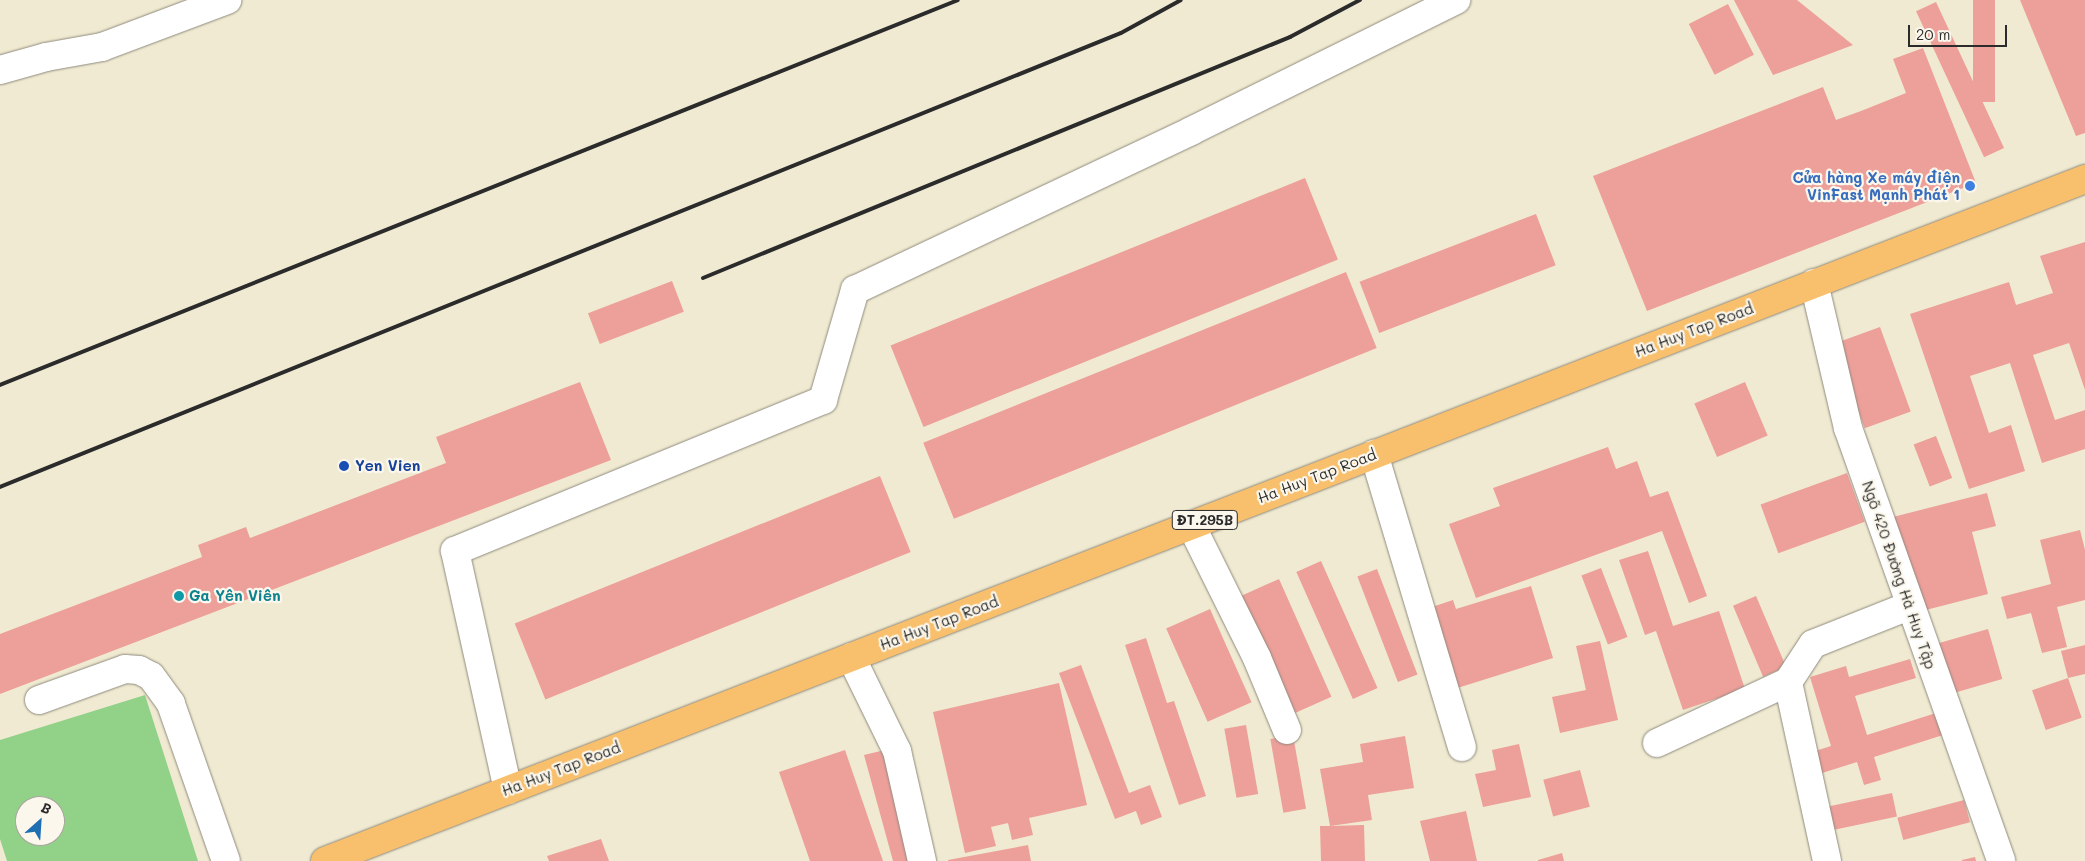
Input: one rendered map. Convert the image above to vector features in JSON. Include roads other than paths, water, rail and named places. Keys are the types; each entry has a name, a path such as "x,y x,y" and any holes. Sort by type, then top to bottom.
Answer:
{"main road":[{"name":"Ha Huy Tap Road","path":"342,858 508,790 2085,179"}],"street":[{"path":"0,70 46,57 102,47 227,0"},
{"path":"508,790 455,551 823,400 856,290 1191,131 1456,0"},
{"name":"Ngõ 420 Đường Hà Huy Tập","path":"1814,283 1848,428 2000,861"},
{"path":"1374,454 1462,748"},
{"path":"1192,525 1257,658 1287,730"},
{"path":"1657,743 1788,682 1813,644 1909,606"},
{"path":"851,657 897,751 922,861"},
{"path":"39,700 125,669 139,670 151,676 171,704 226,861"},
{"path":"1788,682 1827,861"}],"railway":[{"path":"0,385 958,0"},
{"path":"0,487 1121,33 1181,0"},
{"path":"703,278 1290,37 1360,0"}],"place":[{"name":"Cửa hàng Xe máy điện VinFast Mạnh Phát 1","path":"1970,186"},
{"name":"Yen Vien","path":"344,466"},
{"name":"Ga Yên Viên","path":"179,596"}]}
